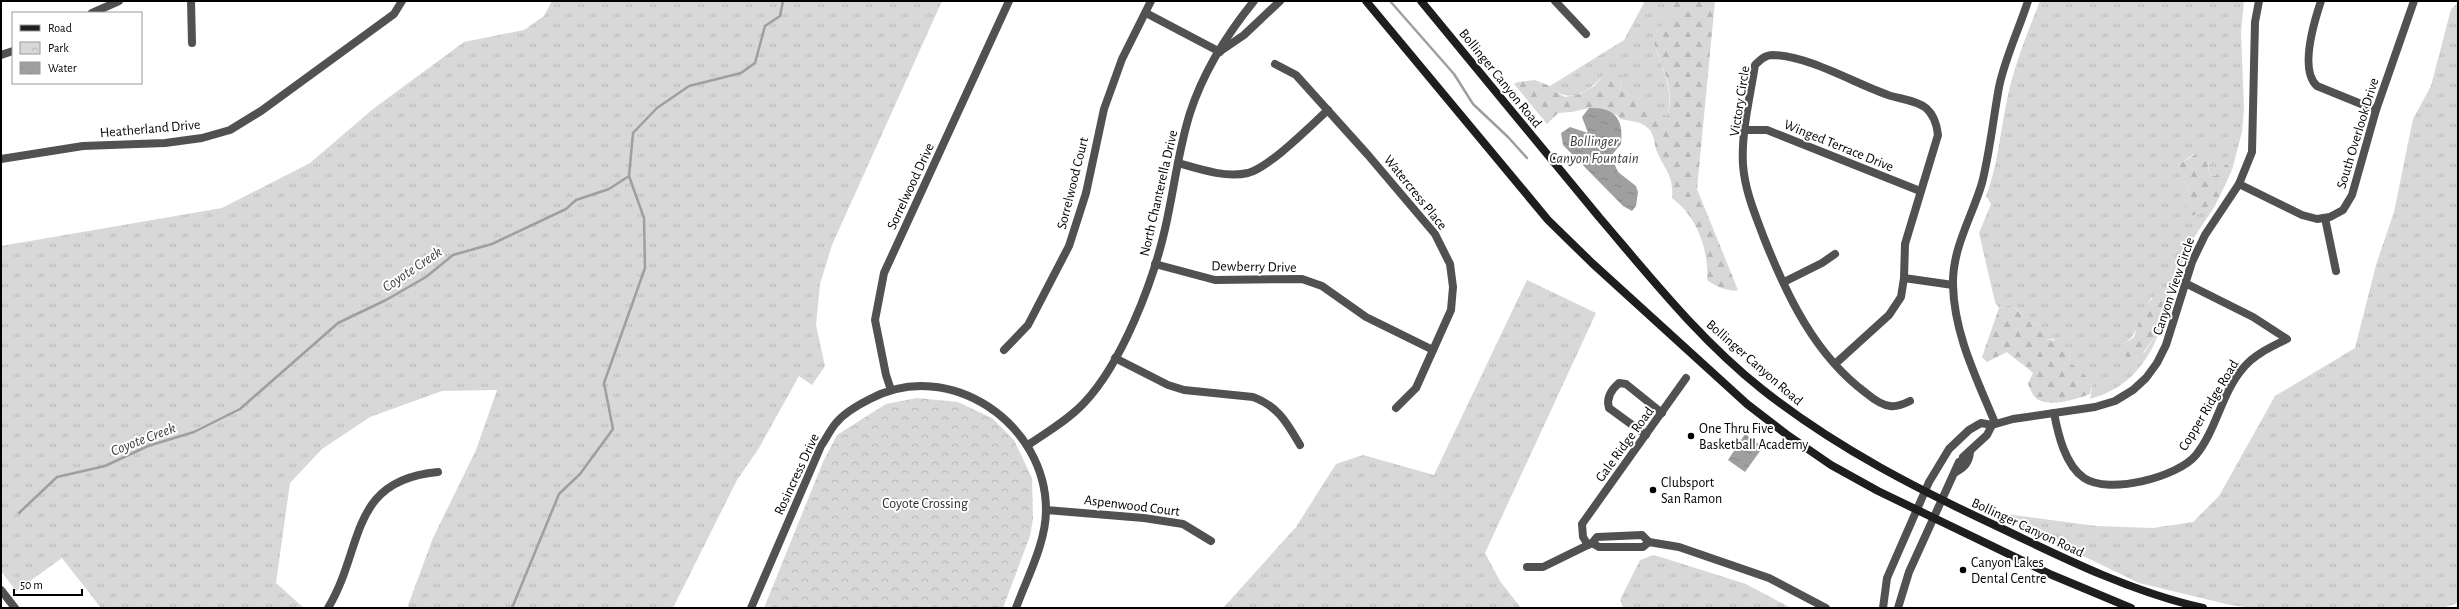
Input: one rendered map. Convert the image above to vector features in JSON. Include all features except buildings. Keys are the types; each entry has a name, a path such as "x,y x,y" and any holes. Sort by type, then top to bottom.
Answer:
{"main road":[{"path":"1366,1 1548,220 1592,263 1747,404 1786,434 1831,465 1932,518 2090,592 2131,608"},
{"name":"Bollinger Canyon Road","path":"1421,1 1650,280 1717,349 1761,388 1843,448 1924,493 2096,574 2144,592 2203,608"}],"street":[{"path":"94,12 119,1"},
{"path":"191,1 192,43"},
{"name":"Heatherland Drive","path":"1,159 83,146 165,143 202,138 230,130 261,111 394,14 402,1"},
{"name":"Sorrelwood Drive","path":"891,390 886,375 875,320 884,274 1009,1"},
{"path":"1151,1 1146,13 1220,52"},
{"name":"North Chanterella Drive","path":"1028,445 1063,421 1084,403 1102,381 1115,358 1137,311 1155,264 1165,228 1184,132 1197,93 1237,22 1254,1"},
{"name":"North Chanterella Drive","path":"1220,52 1244,35 1280,1"},
{"path":"1555,1 1586,34"},
{"path":"1898,608 1909,572 1941,500 1964,457 1987,435 1994,424 1959,332 1953,285 1954,262 1978,194 1989,155 2000,87 2028,1"},
{"name":"Canyon View Circle","path":"1883,608 1887,578 1916,510 1942,460 1957,440 1981,423 1994,424 2095,407 2114,400 2133,390 2146,378 2157,363 2166,345 2185,283 2205,235 2239,184 2252,152 2255,22 2259,1"},
{"path":"2321,1 2314,21 2310,43 2309,73 2311,81 2317,86 2376,110"},
{"name":"South Overlook Drive","path":"2325,218 2343,210 2352,195 2376,110 2414,1"},
{"name":"Sorrelwood Court","path":"1004,350 1028,325 1069,246 1086,193 1104,109 1122,59 1146,13"},
{"path":"1,54 12,51"},
{"name":"Victory Circle","path":"1770,55 1814,65 1888,95 1925,107 1932,114 1937,124 1938,135 1904,244 1904,278 1901,297 1889,315 1835,364 1815,340 1798,314 1749,201 1743,164 1746,130 1755,65 1761,58 1770,55"},
{"name":"Watercress Place","path":"1275,64 1296,75 1328,110 1435,234 1450,264 1453,287 1451,310 1416,388 1396,408"},
{"path":"1178,163 1226,174 1247,173 1268,162 1328,110"},
{"name":"Winged Terrace Drive","path":"1746,130 1767,130 1920,191"},
{"path":"2239,184 2302,215 2317,219 2325,218 2336,271"},
{"path":"1784,282 1822,263 1835,254"},
{"name":"Dewberry Drive","path":"1155,264 1215,280 1302,279 1322,286 1366,317 1433,350"},
{"path":"1904,278 1953,285"},
{"name":"Copper Ridge Road","path":"2054,413 2058,434 2067,455 2084,478 2093,482 2126,485 2152,479 2184,466 2197,454 2243,367 2257,354 2287,339 2253,318 2185,283"},
{"path":"1115,358 1168,385 1184,390 1201,393 1254,396 1280,413 1300,446"},
{"path":"1835,364 1851,382 1888,406 1897,406 1910,402"},
{"name":"Gale Ridge Road","path":"1590,544 1583,537 1582,524 1686,378"},
{"path":"1646,435 1609,408 1608,403 1612,389 1619,383 1626,384 1662,413"},
{"name":"Rosincress Drive","path":"751,608 821,446 836,422 860,404 891,390 925,386 954,391 982,401 1006,419 1028,445 1037,461 1046,510"},
{"path":"1956,472 1962,469 1969,460 1964,457"},
{"path":"328,608 348,563 356,532 366,511 384,490 414,474 438,472"},
{"path":"1018,607 1040,542 1046,510"},
{"name":"Aspenwood Court","path":"1046,510 1144,518 1183,524 1211,541"},
{"path":"1527,567 1543,567 1590,544 1597,537 1642,535 1649,542 1679,547 1769,578 1826,608"},
{"path":"1590,544 1599,546 1643,547 1649,542"},
{"path":"1,590 15,608"}],"green space":[{"path":"552,1 942,1 832,245 820,284 816,325 825,366 812,385 799,376 759,448 737,480 673,608 407,608 433,538 476,450 497,390 442,391 370,417 322,449 290,483 276,583 304,608 101,608 62,558 16,591 1,571 1,246 222,208 310,163 373,109 464,42 524,30 544,16"},
{"path":"1645,1 1672,1 1671,14 1653,40 1668,88 1669,108 1667,118 1620,89 1622,79 1606,73 1587,90 1572,96 1557,92 1550,86 1624,40"},
{"path":"1672,1 1715,1 1697,189 1738,290 1735,291 1717,286 1707,280 1706,257 1700,234 1695,224 1681,205 1672,198 1672,184 1657,152 1651,132 1646,126 1620,119 1617,115 1589,108 1572,112 1558,113 1547,124 1514,84 1518,82 1535,80 1550,86 1556,92 1565,97 1580,94 1594,86 1606,73 1618,71 1622,79 1620,89 1667,117 1670,98 1669,88 1653,40 1668,19 1672,9"},
{"path":"2040,1 2244,1 2241,32 2244,108 2242,132 2232,170 2227,164 2216,176 2209,174 2208,160 2194,154 2178,165 2180,175 2191,194 2192,216 2215,206 2186,253 2162,325 2144,362 2130,377 2113,390 2090,399 2093,382 2070,362 2069,350 2053,339 2046,339 2041,325 2029,322 2014,308 1999,308 1995,302 1979,233 1991,204 1986,196 1996,161 2013,74","holes":["2152,297 2165,309 2158,319 2158,333 2144,353 2124,344 2137,329"]},
{"path":"2458,3 2458,603 2442,608 2255,608 2230,605 2139,583 1992,512 2096,526 2153,528 2193,522 2219,496 2275,396 2355,348 2376,265 2394,212 2413,119 2431,86 2451,9"},
{"path":"2202,150 2208,160 2209,174 2216,176 2220,167 2227,164 2232,170 2215,206 2192,216 2185,210 2185,202 2191,194 2180,175 2178,165"},
{"path":"1527,280 1596,313 1485,553 1500,581 1521,608 1223,608 1296,527 1336,464 1363,455 1434,475"},
{"path":"2158,291 2166,291 2168,298 2158,319 2158,333 2136,362 2129,361 2123,352 2124,344 2134,337 2143,310"},
{"path":"2010,306 2028,321 2041,325 2046,330 2046,339 2063,342 2069,350 2070,362 2093,382 2090,394 2072,400 2052,403 2038,400 2031,392 2028,384 2033,373 2027,367 2007,352 1987,362 1982,357 1999,308"},
{"name":"Coyote Crossing","path":"917,398 958,402 992,418 1014,440 1032,478 1033,519 1030,536 1003,608 764,608 823,462 837,435 886,404"},
{"path":"1654,555 1746,584 1791,608 1623,608 1620,600 1640,560"}],"water":[{"name":"Bollinger Canyon Fountain","path":"1589,108 1598,108 1611,112 1619,121 1622,135 1621,144 1611,156 1618,172 1636,186 1638,192 1636,206 1632,211 1623,206 1563,145 1561,133 1570,127 1588,133 1582,117"},
{"path":"1745,434 1763,447 1745,472 1728,460"}],"waterway":[{"path":"512,608 559,494 580,474 613,429 604,383 645,268 644,218 629,176 633,133 657,108 689,86 741,73 755,63 765,26 780,16 783,1"},
{"path":"1390,1 1454,74 1473,104 1508,137 1527,158"},
{"name":"Coyote Creek","path":"19,513 57,477 105,466 148,446 194,432 240,409 338,323 386,300 426,277 453,255 492,244 566,209 576,200 609,189 629,176"}],"place":[{"name":"One Thru Five Basketball Academy","path":"1691,436"},
{"name":"Clubsport San Ramon","path":"1653,490"},
{"name":"Canyon Lakes Dental Centre","path":"1963,570"}]}
